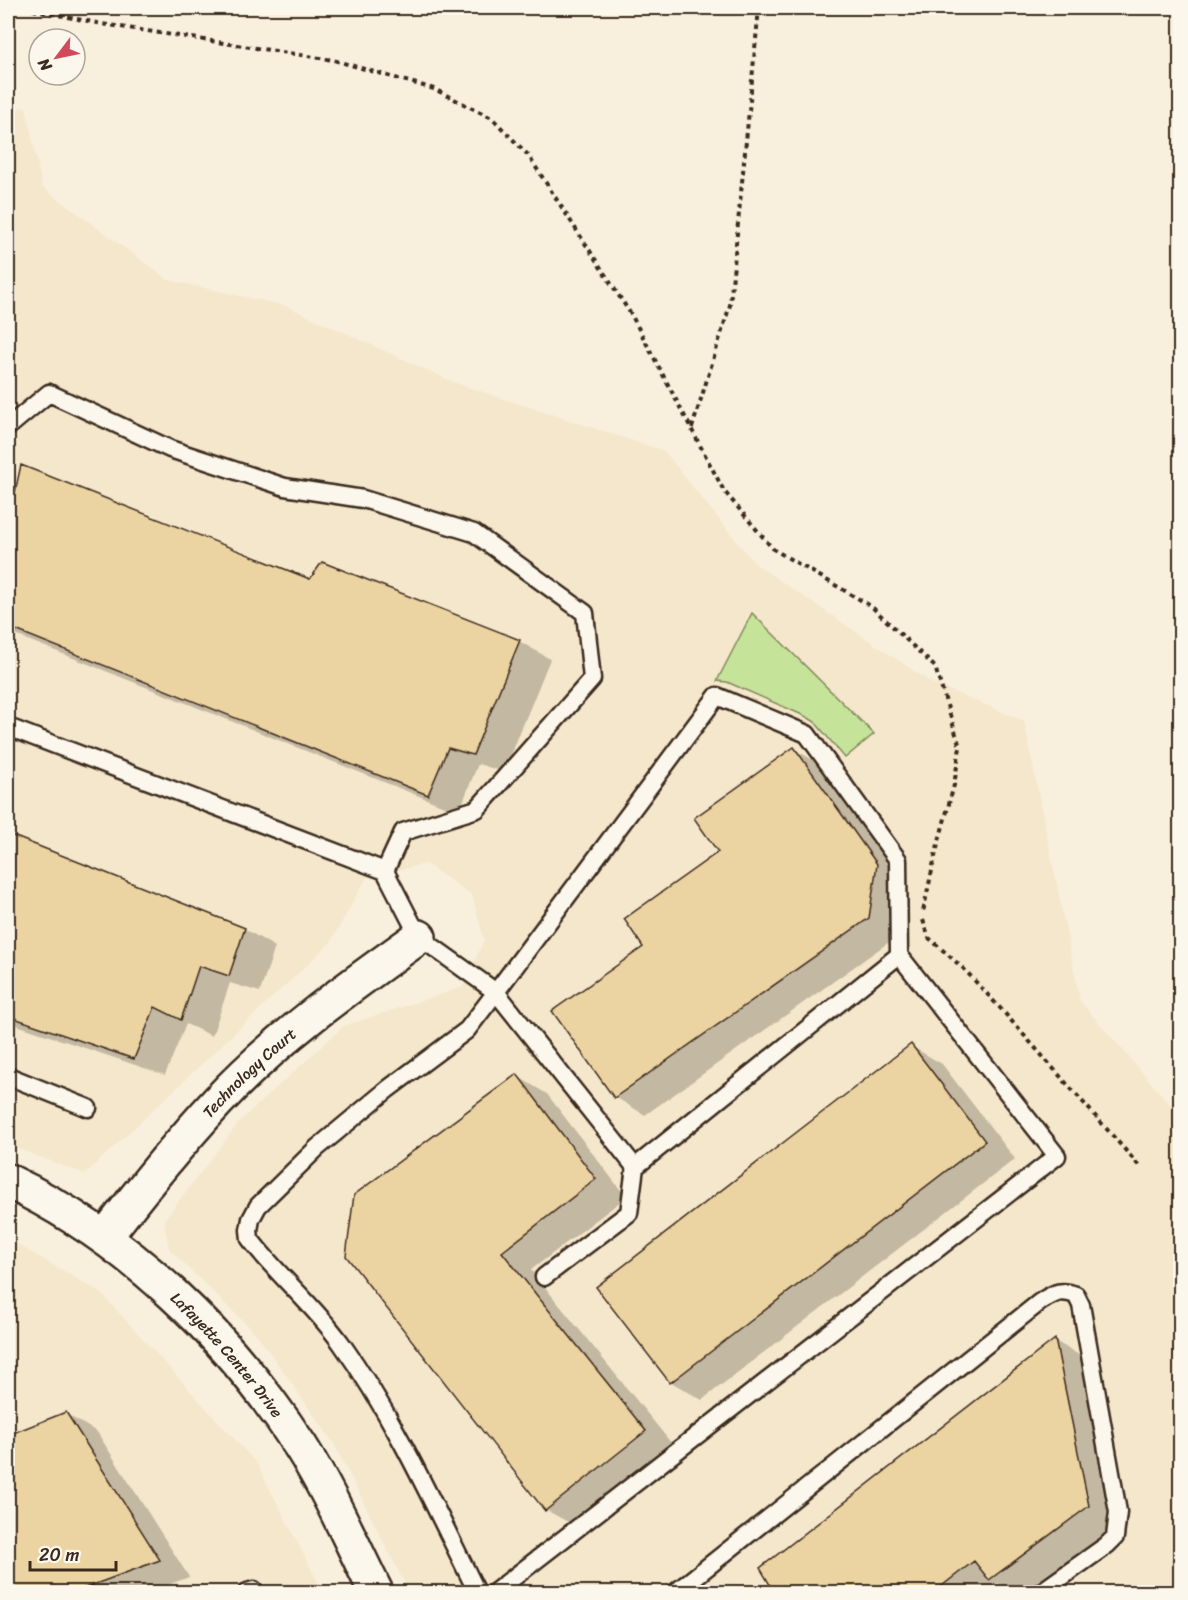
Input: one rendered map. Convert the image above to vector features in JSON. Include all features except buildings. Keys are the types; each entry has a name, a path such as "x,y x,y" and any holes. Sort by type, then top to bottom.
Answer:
{"street":[{"name":"Technology Court","path":"105,1237 168,1156 227,1092 275,1046 350,986 419,937"},
{"name":"Lafayette Center Drive","path":"8,1181 63,1210 105,1237 183,1304 209,1330 258,1386 310,1464 376,1593"}],"lane":[{"path":"8,427 49,393 170,449 285,487 363,499 474,532 585,613 592,679 477,809 403,832 385,871"},
{"path":"477,1593 380,1401 340,1342 305,1299 250,1239 251,1219 258,1206 317,1148 388,1089 467,1030 717,696 807,734 898,860 899,955 1057,1156 495,1593"},
{"path":"8,727 385,871 419,937 496,992 635,1167"},
{"path":"544,1277 629,1213 635,1167 899,955"},
{"path":"8,1076 88,1108"},
{"path":"676,1593 1040,1302 1054,1293 1064,1291 1076,1295 1081,1305 1118,1512 1114,1536 1107,1545 1041,1593"}],"path":[{"path":"24,8 102,24 333,60 434,89 492,118 528,155 632,316 724,491 773,549 871,606 935,668 960,747 954,785 922,916 929,939 963,968 1001,1009 1141,1168"},
{"path":"691,429 730,305 759,8"}],"shaded area":[{"path":"26,107 42,187 168,280 286,306 455,383 664,451 754,563 932,683 1024,721 1080,1001 1180,1116 1180,1592 409,1592 333,1442 258,1336 169,1249 164,1220 241,1120 344,1026 463,987 484,940 472,895 426,864 367,877 330,943 85,1174 8,1145 8,109"},
{"path":"8,1239 100,1292 257,1464 323,1592 8,1592"}],"green space":[{"path":"752,613 874,734 845,758 815,722 807,717 727,682 717,681"}]}
